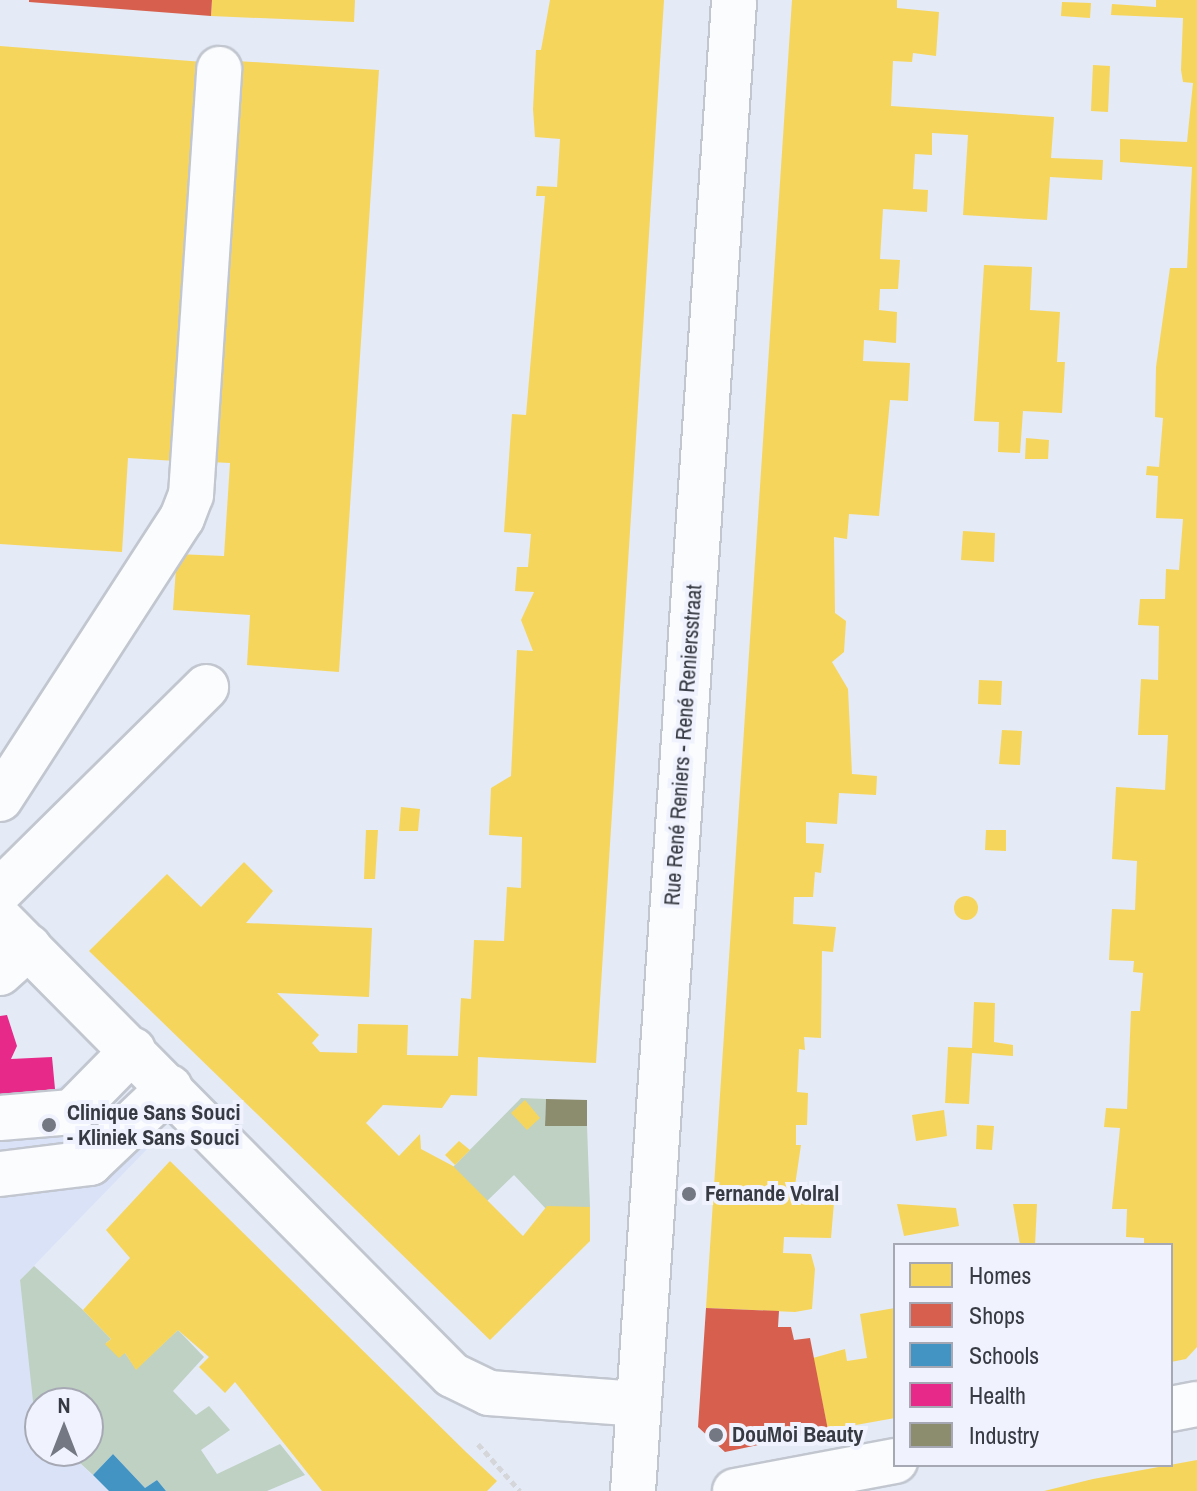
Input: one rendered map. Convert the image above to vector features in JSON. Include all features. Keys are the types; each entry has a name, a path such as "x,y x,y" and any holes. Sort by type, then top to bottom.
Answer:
{"street":[{"name":"Rue René Reniers - René Reniersstraat","path":"633,1491 734,0"},
{"path":"0,799 182,518 191,495 219,69"},
{"path":"0,891 206,687"},
{"path":"10,946 133,1050 452,1375 489,1393 638,1404"},
{"path":"0,1118 72,1112 133,1050"},
{"path":"0,1174 90,1163 170,1087"},
{"path":"1173,1409 1197,1404"},
{"path":"735,1491 893,1461"}],"path":[{"path":"473,1439 520,1491"}],"shaded area":[{"path":"79,1076 152,1144 20,1280 33,1387 24,1387 24,1467 84,1467 109,1491 0,1491 0,1095 55,1089"}],"green space":[{"path":"521,1098 546,1099 545,1126 587,1126 590,1207 547,1210 514,1175 486,1202 451,1169"},
{"path":"34,1266 83,1310 111,1339 106,1343 125,1353 136,1369 178,1330 204,1357 173,1391 196,1415 209,1406 230,1430 201,1450 217,1474 280,1444 305,1475 267,1491 166,1491 157,1480 145,1488 113,1454 104,1463 104,1387 31,1387 20,1280"},
{"path":"84,1467 101,1467 93,1475"}],"building: Homes":[{"path":"212,0 355,0 354,22 211,16"},
{"path":"550,0 664,0 596,1063 478,1057 477,1096 451,1095 442,1108 383,1105 366,1123 399,1156 420,1134 421,1149 453,1166 523,1236 547,1206 590,1207 590,1241 490,1340 89,951 167,874 201,907 244,862 273,891 246,923 372,928 369,997 277,993 319,1035 312,1043 320,1052 357,1053 358,1024 408,1025 407,1055 458,1056 461,998 471,999 474,940 504,941 507,887 521,888 522,837 489,835 491,788 511,776 517,650 533,651 521,620 534,592 515,591 517,567 528,567 531,534 504,532 512,414 526,415 545,196 536,196 537,186 557,187 560,139 535,137 533,109 536,50 541,50"},
{"path":"792,0 897,0 897,8 939,12 936,56 913,53 912,62 893,61 891,106 1054,117 1051,158 1103,160 1102,180 1050,177 1047,220 963,215 968,135 932,133 932,155 915,154 913,189 928,190 927,212 883,209 880,259 900,260 898,289 880,289 879,310 897,312 896,343 864,340 863,361 910,363 908,401 890,400 879,516 849,514 847,539 834,537 835,613 846,621 844,652 832,662 848,689 852,774 877,776 876,795 839,793 837,824 806,822 806,843 824,844 821,873 815,872 813,897 794,897 793,924 836,927 833,952 822,951 821,1038 804,1037 805,1050 799,1049 797,1092 808,1093 807,1125 796,1125 796,1145 801,1145 793,1199 834,1202 831,1238 784,1237 783,1253 811,1254 815,1269 812,1309 795,1312 706,1308"},
{"path":"1156,0 1197,0 1197,1347 1186,1359 1173,1362 1173,1243 1144,1243 1144,1238 1126,1237 1127,1209 1112,1209 1120,1128 1104,1127 1106,1108 1127,1109 1131,1011 1140,1011 1143,973 1133,972 1134,961 1109,960 1112,909 1135,910 1137,861 1112,859 1116,787 1165,790 1168,735 1138,735 1141,679 1158,680 1159,626 1138,625 1140,599 1165,599 1166,569 1179,570 1183,519 1156,518 1158,476 1146,475 1147,466 1159,467 1163,418 1155,417 1156,367 1170,268 1187,268 1192,167 1120,162 1120,139 1187,142 1193,83 1183,82 1181,70 1183,18 1111,15 1112,4 1156,7"},
{"path":"1062,2 1091,3 1090,18 1061,16"},
{"path":"0,46 203,62 176,461 128,458 122,552 0,544"},
{"path":"237,61 379,70 339,672 247,665 250,615 173,610 177,554 224,556 230,463 211,462"},
{"path":"1093,65 1110,66 1108,112 1091,111"},
{"path":"984,265 1032,267 1030,310 1060,312 1057,362 1065,362 1062,413 1023,411 1020,453 998,452 999,422 974,421"},
{"path":"1026,438 1049,440 1048,459 1025,459"},
{"path":"963,531 995,533 994,562 961,560"},
{"path":"979,680 1002,681 1001,705 978,704"},
{"path":"1002,730 1022,731 1020,765 999,764"},
{"path":"401,807 420,809 418,831 399,831"},
{"path":"366,830 378,830 375,879 364,879"},
{"path":"986,830 1006,830 1006,851 985,850"},
{"path":"966,896 975,899 978,908 975,917 966,920 957,917 954,908 957,899"},
{"path":"974,1002 995,1003 994,1042 1013,1045 1013,1056 972,1053 969,1104 945,1103 948,1047 972,1048"},
{"path":"525,1100 540,1118 527,1130 511,1113"},
{"path":"944,1110 947,1136 916,1141 912,1115"},
{"path":"977,1125 994,1126 992,1150 976,1149"},
{"path":"459,1141 470,1150 455,1165 445,1155"},
{"path":"170,1161 497,1481 487,1491 322,1491 235,1382 225,1393 199,1367 209,1357 178,1330 136,1370 125,1353 119,1358 105,1344 111,1339 83,1310 130,1258 106,1230"},
{"path":"897,1204 956,1208 959,1226 904,1236"},
{"path":"1013,1204 1037,1204 1035,1243 1020,1243"},
{"path":"893,1308 893,1418 828,1430 813,1358 845,1349 847,1361 867,1358 860,1314"},
{"path":"1197,1460 1197,1491 1044,1491 1093,1479 1173,1467 1173,1464"}],"building: Shops":[{"path":"29,0 212,0 211,16"},
{"path":"706,1308 779,1311 778,1327 791,1327 794,1340 810,1338 828,1430 725,1452 698,1427"}],"building: Schools":[{"path":"113,1454 145,1488 157,1480 166,1491 109,1491 93,1475 104,1467"}],"building: Health":[{"path":"7,1015 17,1046 11,1059 52,1057 55,1089 0,1095 0,1016"}],"building: Industry":[{"path":"546,1099 587,1100 587,1126 545,1126"}],"place":[{"name":"Clinique Sans Souci - Kliniek Sans Souci","path":"49,1125"},
{"name":"Fernande Volral","path":"689,1194"},
{"name":"DouMoi Beauty","path":"716,1435"}]}
